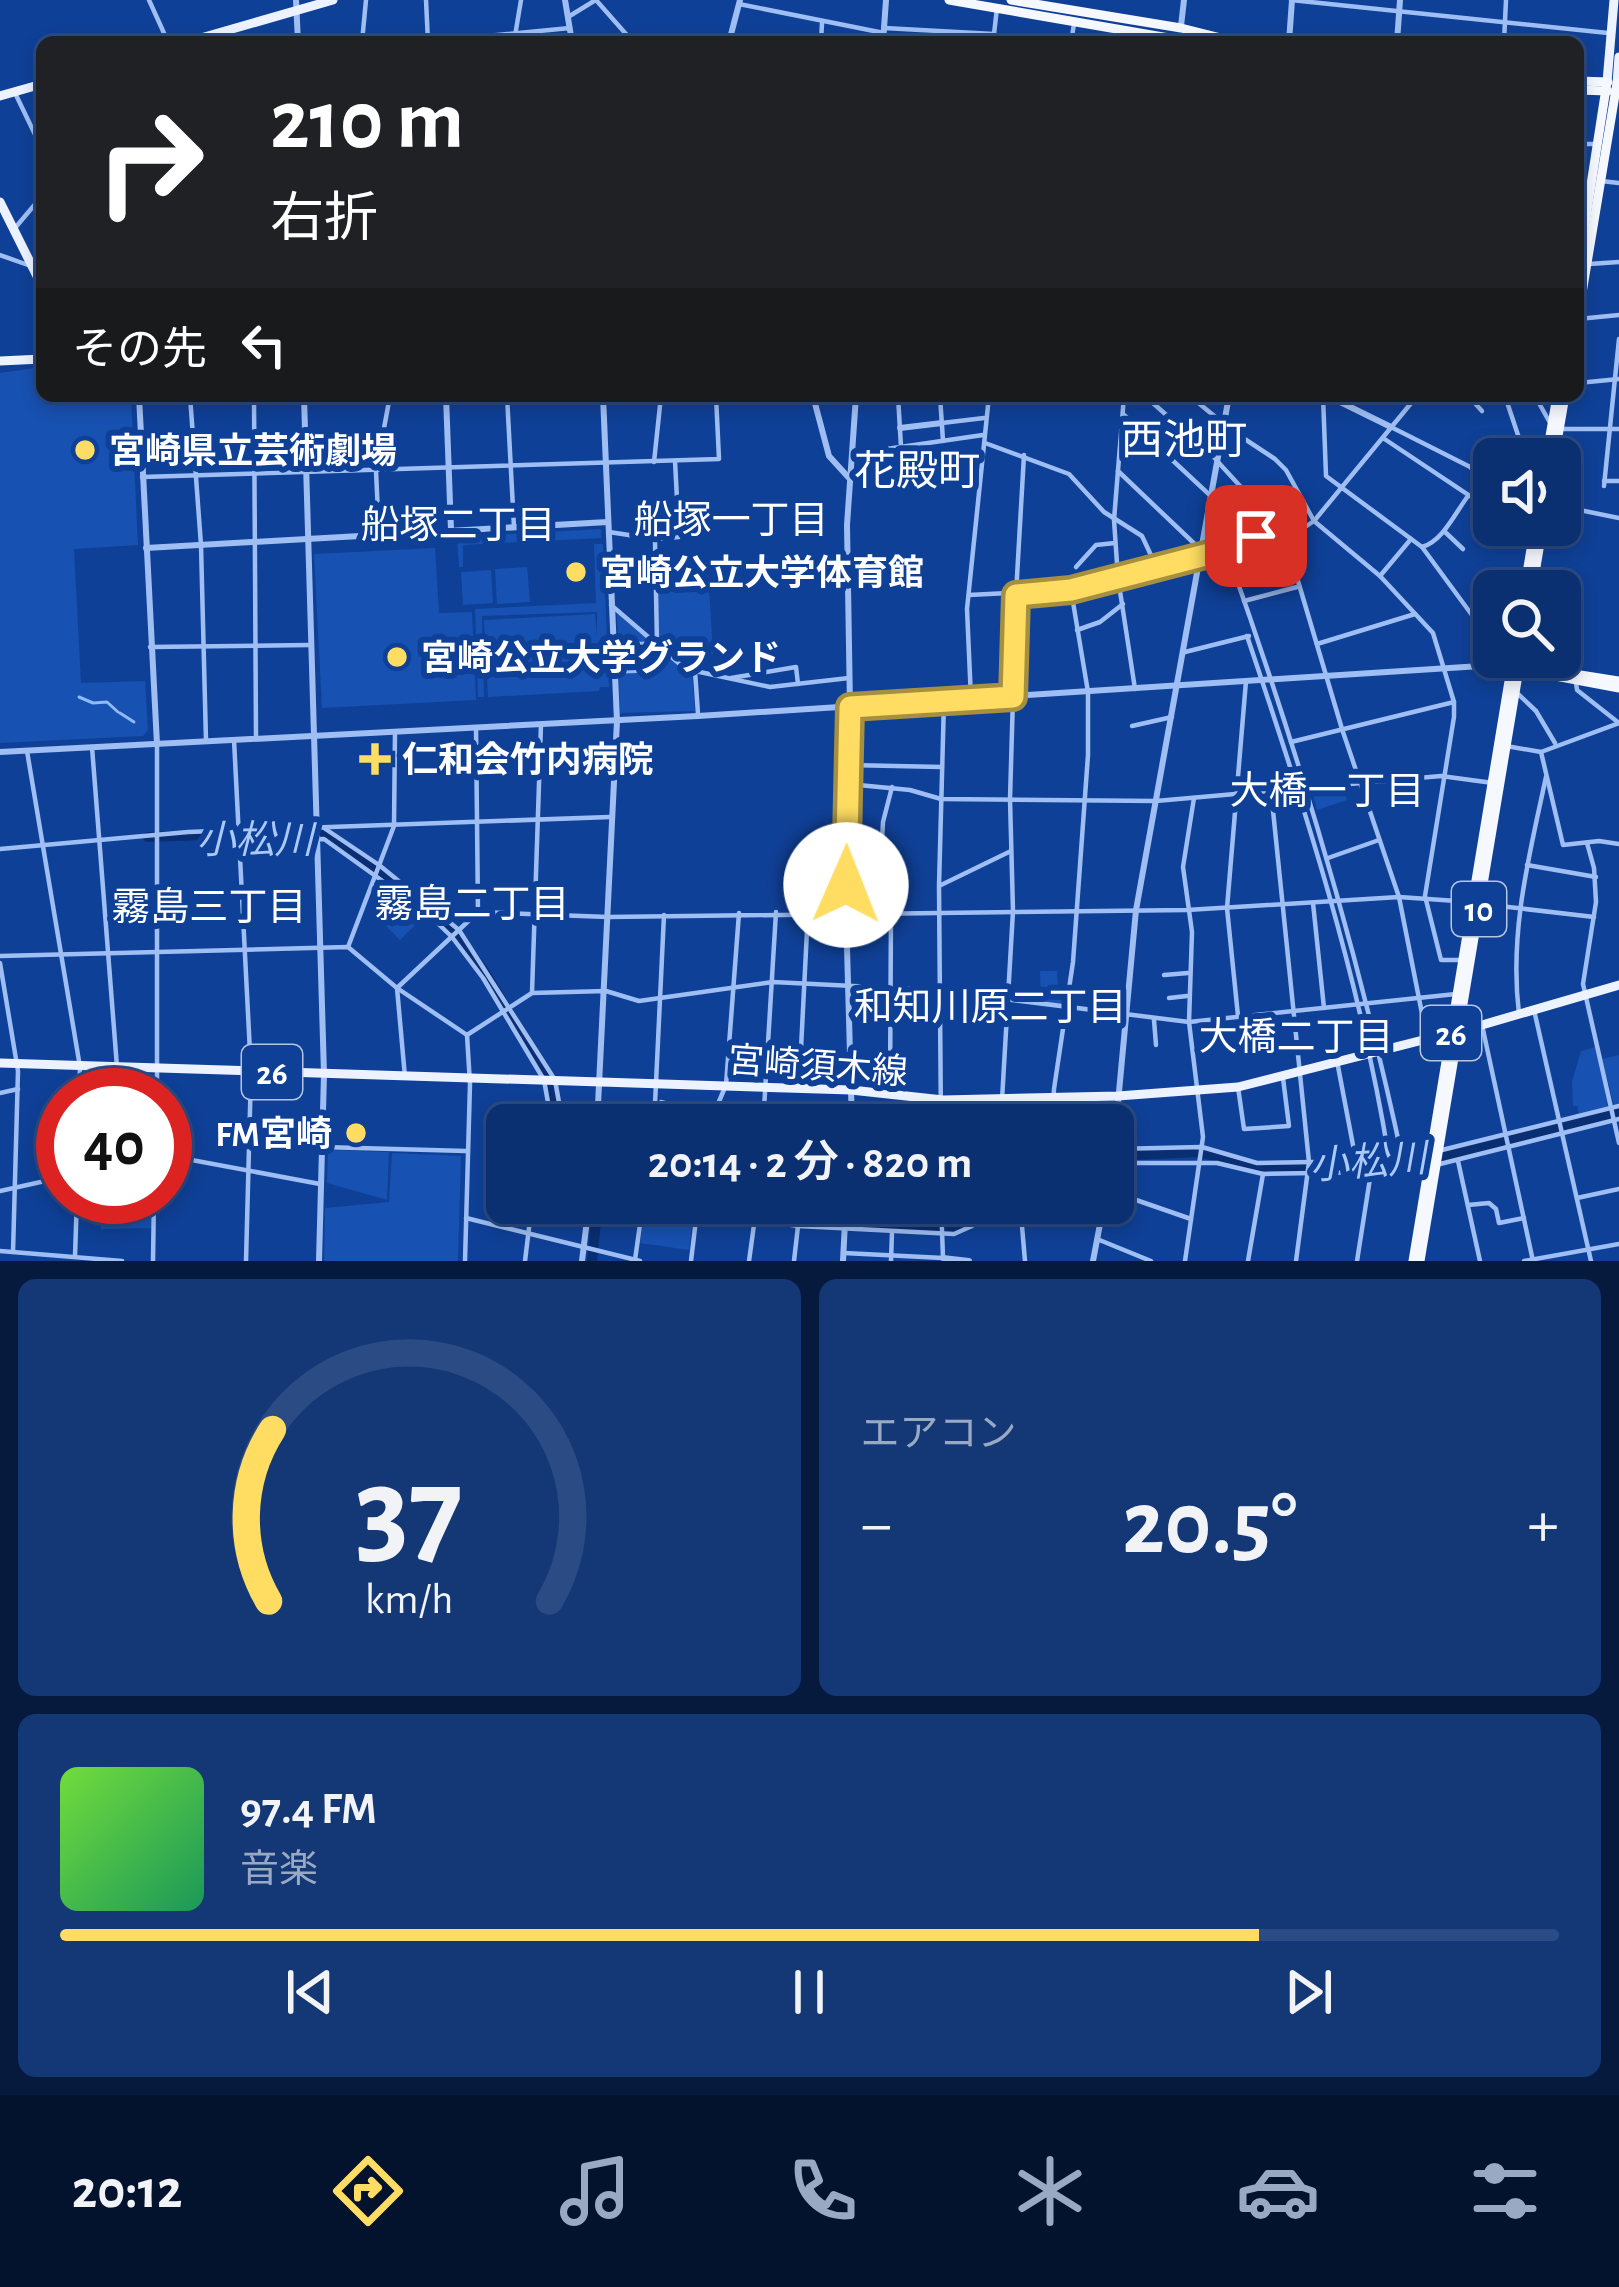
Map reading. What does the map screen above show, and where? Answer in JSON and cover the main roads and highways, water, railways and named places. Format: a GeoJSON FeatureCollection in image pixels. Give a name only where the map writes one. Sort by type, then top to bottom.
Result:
{"type":"FeatureCollection","features":[{"type":"Feature","properties":{"kind":"highway"},"geometry":{"type":"LineString","coordinates":[[949,0],[997,8],[1076,10]]}},
{"type":"Feature","properties":{"kind":"highway"},"geometry":{"type":"LineString","coordinates":[[1011,0],[1076,10],[1179,36]]}},
{"type":"Feature","properties":{"kind":"highway"},"geometry":{"type":"LineString","coordinates":[[1584,85],[1614,87],[1608,141],[1584,214]]}},
{"type":"Feature","properties":{"kind":"highway"},"geometry":{"type":"LineString","coordinates":[[1584,245],[1596,182]]}},
{"type":"Feature","properties":{"kind":"highway"},"geometry":{"type":"LineString","coordinates":[[1554,438],[1560,402]]}},
{"type":"Feature","properties":{"kind":"highway"},"geometry":{"type":"LineString","coordinates":[[1581,674],[1619,685]]}},
{"type":"Feature","properties":{"kind":"highway","name":"10"},"geometry":{"type":"LineString","coordinates":[[1417,1261],[1509,678]]}},
{"type":"Feature","properties":{"kind":"highway","name":"10"},"geometry":{"type":"LineString","coordinates":[[1496,783],[1516,692],[1514,678]]}},
{"type":"Feature","properties":{"kind":"highway"},"geometry":{"type":"LineString","coordinates":[[1566,678],[1619,685]]}},
{"type":"Feature","properties":{"kind":"highway","name":"10"},"geometry":{"type":"LineString","coordinates":[[1455,1032],[1457,994],[1476,903]]}},
{"type":"Feature","properties":{"kind":"main road"},"geometry":{"type":"LineString","coordinates":[[224,36],[297,5],[333,0]]}},
{"type":"Feature","properties":{"kind":"main road"},"geometry":{"type":"LineString","coordinates":[[1614,0],[1614,87]]}},
{"type":"Feature","properties":{"kind":"main road"},"geometry":{"type":"LineString","coordinates":[[1614,87],[1619,57]]}},
{"type":"Feature","properties":{"kind":"main road"},"geometry":{"type":"LineString","coordinates":[[0,96],[36,86]]}},
{"type":"Feature","properties":{"kind":"main road"},"geometry":{"type":"LineString","coordinates":[[0,202],[36,274]]}},
{"type":"Feature","properties":{"kind":"main road"},"geometry":{"type":"LineString","coordinates":[[0,361],[36,359]]}},
{"type":"Feature","properties":{"kind":"main road","name":"宮崎須木線"},"geometry":{"type":"LineString","coordinates":[[0,1063],[726,1085],[851,1090],[926,1100],[1118,1096],[1238,1087],[1619,985]]}},
{"type":"Feature","properties":{"kind":"waterway"},"geometry":{"type":"LineString","coordinates":[[79,697],[107,702],[118,712]]}},
{"type":"Feature","properties":{"kind":"waterway"},"geometry":{"type":"LineString","coordinates":[[120,713],[134,722]]}},
{"type":"Feature","properties":{"kind":"waterway","name":"小松川"},"geometry":{"type":"LineString","coordinates":[[148,837],[321,831],[406,889]]}},
{"type":"Feature","properties":{"kind":"waterway","name":"小松川"},"geometry":{"type":"LineString","coordinates":[[425,905],[446,922],[484,971],[544,1071],[553,1104]]}},
{"type":"Feature","properties":{"kind":"waterway","name":"小松川"},"geometry":{"type":"LineString","coordinates":[[1134,1155],[1197,1152],[1256,1166],[1367,1166],[1450,1155],[1619,1111]]}},
{"type":"Feature","properties":{"kind":"waterway"},"geometry":{"type":"LineString","coordinates":[[592,1261],[596,1224]]}},
{"type":"Feature","properties":{"kind":"waterway","name":"小松川"},"geometry":{"type":"LineString","coordinates":[[862,1224],[949,1229],[966,1224]]}},
{"type":"Feature","properties":{"kind":"place","name":"宮崎県立芸術劇場"},"geometry":{"type":"Point","coordinates":[85,450]}},
{"type":"Feature","properties":{"kind":"place","name":"宮崎公立大学体育館"},"geometry":{"type":"Point","coordinates":[576,572]}},
{"type":"Feature","properties":{"kind":"place","name":"宮崎公立大学グランド"},"geometry":{"type":"Point","coordinates":[397,657]}},
{"type":"Feature","properties":{"kind":"place","name":"仁和会竹内病院"},"geometry":{"type":"Point","coordinates":[375,759]}},
{"type":"Feature","properties":{"kind":"place","name":"FM宮崎"},"geometry":{"type":"Point","coordinates":[356,1133]}},
{"type":"Feature","properties":{"kind":"district","name":"西池町"},"geometry":{"type":"Point","coordinates":[1184,439]}},
{"type":"Feature","properties":{"kind":"district","name":"花殿町"},"geometry":{"type":"Point","coordinates":[917,470]}},
{"type":"Feature","properties":{"kind":"district","name":"船塚一丁目"},"geometry":{"type":"Point","coordinates":[731,519]}},
{"type":"Feature","properties":{"kind":"district","name":"船塚二丁目"},"geometry":{"type":"Point","coordinates":[458,524]}},
{"type":"Feature","properties":{"kind":"district","name":"大橋一丁目"},"geometry":{"type":"Point","coordinates":[1327,790]}},
{"type":"Feature","properties":{"kind":"district","name":"霧島二丁目"},"geometry":{"type":"Point","coordinates":[472,903]}},
{"type":"Feature","properties":{"kind":"district","name":"霧島三丁目"},"geometry":{"type":"Point","coordinates":[209,906]}},
{"type":"Feature","properties":{"kind":"district","name":"和知川原二丁目"},"geometry":{"type":"Point","coordinates":[990,1006]}},
{"type":"Feature","properties":{"kind":"district","name":"大橋二丁目"},"geometry":{"type":"Point","coordinates":[1296,1036]}}]}
